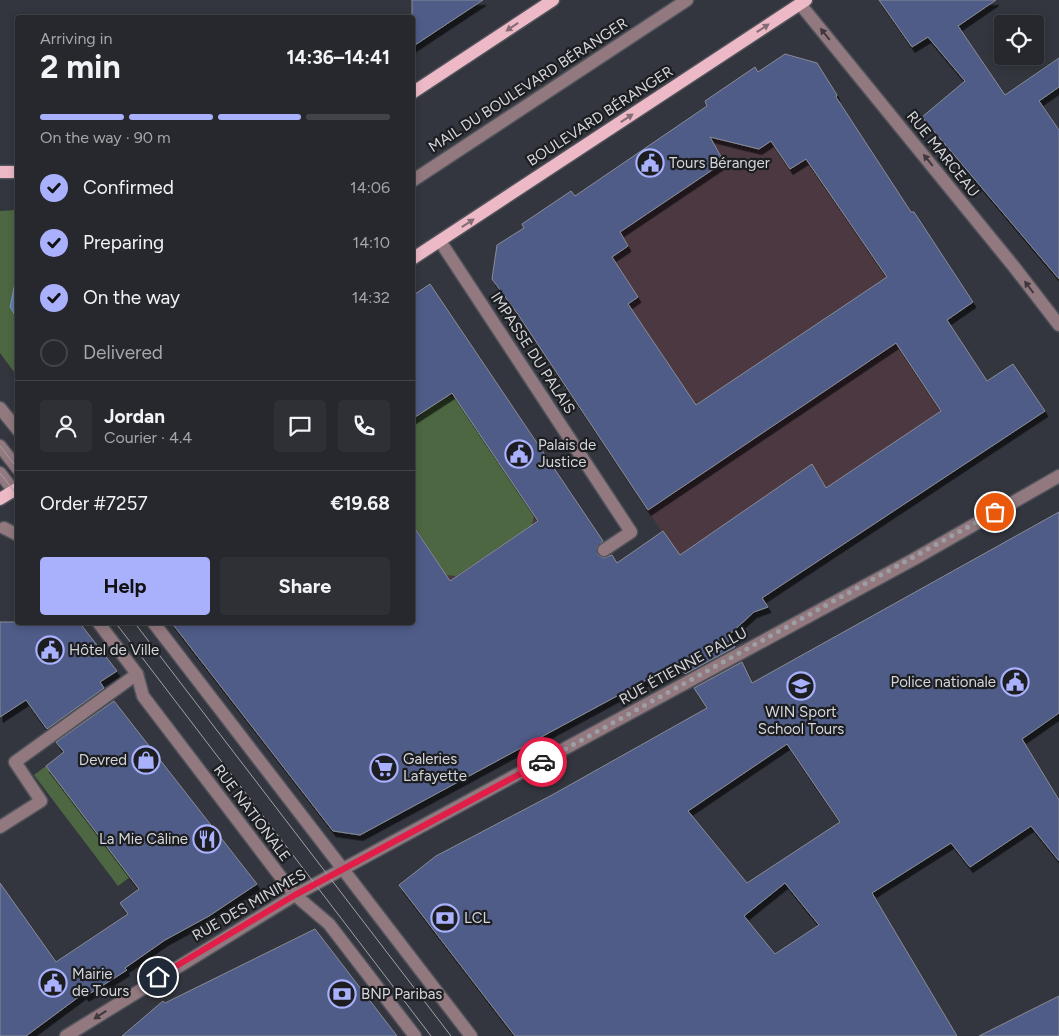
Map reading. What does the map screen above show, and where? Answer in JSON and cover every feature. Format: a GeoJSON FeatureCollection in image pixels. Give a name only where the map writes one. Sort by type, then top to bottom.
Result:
{"type":"FeatureCollection","features":[{"type":"Feature","properties":{"kind":"main road"},"geometry":{"type":"LineString","coordinates":[[415,91],[553,0]]}},
{"type":"Feature","properties":{"kind":"main road","name":"BOULEVARD BÉRANGER"},"geometry":{"type":"LineString","coordinates":[[415,257],[803,2]]}},
{"type":"Feature","properties":{"kind":"main road"},"geometry":{"type":"LineString","coordinates":[[0,172],[15,172]]}},
{"type":"Feature","properties":{"kind":"main road"},"geometry":{"type":"LineString","coordinates":[[0,500],[15,490]]}},
{"type":"Feature","properties":{"kind":"street","name":"MAIL DU BOULEVARD BÉRANGER"},"geometry":{"type":"LineString","coordinates":[[415,179],[687,0]]}},
{"type":"Feature","properties":{"kind":"street","name":"RUE MARCEAU"},"geometry":{"type":"LineString","coordinates":[[803,2],[1059,325]]}},
{"type":"Feature","properties":{"kind":"street","name":"IMPASSE DU PALAIS"},"geometry":{"type":"LineString","coordinates":[[440,241],[631,532],[604,550]]}},
{"type":"Feature","properties":{"kind":"street"},"geometry":{"type":"LineString","coordinates":[[0,408],[15,426]]}},
{"type":"Feature","properties":{"kind":"street"},"geometry":{"type":"LineString","coordinates":[[0,446],[15,465]]}},
{"type":"Feature","properties":{"kind":"street"},"geometry":{"type":"LineString","coordinates":[[0,473],[15,488]]}},
{"type":"Feature","properties":{"kind":"street","name":"RUE ÉTIENNE PALLU"},"geometry":{"type":"LineString","coordinates":[[322,881],[907,563],[1059,476]]}},
{"type":"Feature","properties":{"kind":"street"},"geometry":{"type":"LineString","coordinates":[[4,528],[15,534]]}},
{"type":"Feature","properties":{"kind":"street","name":"RUE NATIONALE"},"geometry":{"type":"LineString","coordinates":[[100,625],[137,674],[143,696],[295,895],[329,924],[415,1036]]}},
{"type":"Feature","properties":{"kind":"street"},"geometry":{"type":"LineString","coordinates":[[155,625],[471,1036]]}},
{"type":"Feature","properties":{"kind":"street"},"geometry":{"type":"LineString","coordinates":[[0,828],[41,801],[15,762],[137,674]]}},
{"type":"Feature","properties":{"kind":"street","name":"RUE DES MINIMES"},"geometry":{"type":"LineString","coordinates":[[66,1036],[295,895],[322,881]]}},
{"type":"Feature","properties":{"kind":"shaded area"},"geometry":{"type":"Polygon","coordinates":[[[785,54],[817,63],[829,86],[837,95],[836,97],[911,212],[914,212],[973,302],[947,320],[987,381],[1013,364],[1045,411],[763,598],[768,607],[754,612],[739,626],[678,663],[360,835],[333,831],[173,625],[415,625],[415,299],[597,535],[616,563],[662,532],[517,313],[514,314],[499,286],[492,279],[497,246],[524,228],[521,224],[571,191],[575,196],[707,106],[705,101],[755,67],[759,74],[785,54]]]}},
{"type":"Feature","properties":{"kind":"green space"},"geometry":{"type":"Polygon","coordinates":[[[15,210],[15,283],[10,307],[15,315],[15,373],[0,353],[0,211],[15,210]]]}},
{"type":"Feature","properties":{"kind":"green space"},"geometry":{"type":"Polygon","coordinates":[[[447,396],[456,398],[534,515],[532,525],[456,576],[446,575],[415,527],[415,417],[447,396]]]}},
{"type":"Feature","properties":{"kind":"green space"},"geometry":{"type":"Polygon","coordinates":[[[46,766],[130,877],[118,886],[34,775],[46,766]]]}},
{"type":"Feature","properties":{"kind":"water"},"geometry":{"type":"Polygon","coordinates":[[[15,283],[15,315],[10,307],[15,283]]]}},
{"type":"Feature","properties":{"kind":"building"},"geometry":{"type":"Polygon","coordinates":[[[412,0],[483,0],[415,45],[415,15],[412,15],[412,0]]]}},
{"type":"Feature","properties":{"kind":"building"},"geometry":{"type":"Polygon","coordinates":[[[879,0],[996,0],[958,26],[1005,95],[1059,58],[1059,87],[1039,101],[1059,130],[1059,279],[922,117],[965,81],[928,37],[912,47],[879,0]]]}},
{"type":"Feature","properties":{"kind":"building"},"geometry":{"type":"Polygon","coordinates":[[[785,54],[817,63],[837,95],[836,97],[911,212],[914,212],[973,302],[947,320],[987,381],[1013,364],[1045,411],[762,598],[768,607],[754,612],[730,634],[735,647],[685,674],[678,663],[360,835],[333,831],[173,625],[415,625],[415,528],[450,581],[538,521],[452,393],[415,417],[415,294],[430,284],[603,541],[597,547],[598,555],[604,558],[612,555],[617,563],[663,531],[680,555],[812,464],[826,488],[941,411],[896,343],[648,510],[517,313],[492,279],[497,245],[524,228],[522,224],[571,191],[575,196],[707,106],[705,101],[755,67],[758,72],[785,54]],[[710,137],[724,162],[620,232],[628,246],[612,257],[638,297],[628,304],[696,405],[887,277],[806,159],[790,169],[771,141],[759,149],[710,137]]]}},
{"type":"Feature","properties":{"kind":"building"},"geometry":{"type":"Polygon","coordinates":[[[1059,512],[1059,713],[1022,739],[1059,800],[1059,861],[1031,826],[970,867],[951,843],[872,893],[957,1036],[515,1036],[399,885],[436,856],[552,795],[707,708],[694,688],[742,662],[752,683],[1059,512]],[[787,744],[688,811],[747,883],[840,822],[787,744]],[[785,883],[744,916],[775,954],[819,925],[785,883]]]}},
{"type":"Feature","properties":{"kind":"building","name":"Hôtel de Ville"},"geometry":{"type":"Polygon","coordinates":[[[0,622],[15,622],[15,625],[81,625],[117,671],[100,682],[104,688],[47,729],[26,700],[0,717],[0,622]]]}},
{"type":"Feature","properties":{"kind":"building"},"geometry":{"type":"Polygon","coordinates":[[[114,701],[257,884],[209,916],[165,940],[125,968],[127,970],[86,996],[84,993],[26,1036],[0,1036],[0,883],[56,962],[128,914],[120,903],[139,889],[46,766],[64,752],[56,742],[114,701]]]}},
{"type":"Feature","properties":{"kind":"building"},"geometry":{"type":"Polygon","coordinates":[[[315,929],[397,1036],[122,1036],[163,1001],[165,1003],[315,929]]]}},
{"type":"Feature","properties":{"kind":"building"},"geometry":{"type":"Polygon","coordinates":[[[1059,996],[1059,1036],[979,1036],[1059,996]]]}},
{"type":"Feature","properties":{"kind":"tram line"},"geometry":{"type":"LineString","coordinates":[[0,446],[15,465]]}},
{"type":"Feature","properties":{"kind":"tram line"},"geometry":{"type":"LineString","coordinates":[[0,473],[15,492]]}},
{"type":"Feature","properties":{"kind":"tram line"},"geometry":{"type":"LineString","coordinates":[[117,625],[431,1036]]}},
{"type":"Feature","properties":{"kind":"tram line"},"geometry":{"type":"LineString","coordinates":[[136,625],[451,1036]]}},
{"type":"Feature","properties":{"kind":"way so far"},"geometry":{"type":"LineString","coordinates":[[542,762],[916,558],[995,512]]}},
{"type":"Feature","properties":{"kind":"place","name":"Tours Béranger"},"geometry":{"type":"Point","coordinates":[650,163]}},
{"type":"Feature","properties":{"kind":"place","name":"Palais de Justice"},"geometry":{"type":"Point","coordinates":[519,454]}},
{"type":"Feature","properties":{"kind":"place","name":"Hôtel de Ville"},"geometry":{"type":"Point","coordinates":[50,650]}},
{"type":"Feature","properties":{"kind":"place","name":"Police nationale"},"geometry":{"type":"Point","coordinates":[1015,682]}},
{"type":"Feature","properties":{"kind":"place","name":"WIN Sport School Tours"},"geometry":{"type":"Point","coordinates":[801,686]}},
{"type":"Feature","properties":{"kind":"place","name":"Devred"},"geometry":{"type":"Point","coordinates":[146,760]}},
{"type":"Feature","properties":{"kind":"place","name":"Galeries Lafayette"},"geometry":{"type":"Point","coordinates":[384,768]}},
{"type":"Feature","properties":{"kind":"place","name":"La Mie Câline"},"geometry":{"type":"Point","coordinates":[207,839]}},
{"type":"Feature","properties":{"kind":"place","name":"LCL"},"geometry":{"type":"Point","coordinates":[445,918]}},
{"type":"Feature","properties":{"kind":"place","name":"Mairie de Tours"},"geometry":{"type":"Point","coordinates":[53,983]}},
{"type":"Feature","properties":{"kind":"place","name":"BNP Paribas"},"geometry":{"type":"Point","coordinates":[342,994]}},
{"type":"Feature","properties":{"kind":"route"},"geometry":{"type":"LineString","coordinates":[[158,977],[295,895],[542,762]]}}]}
